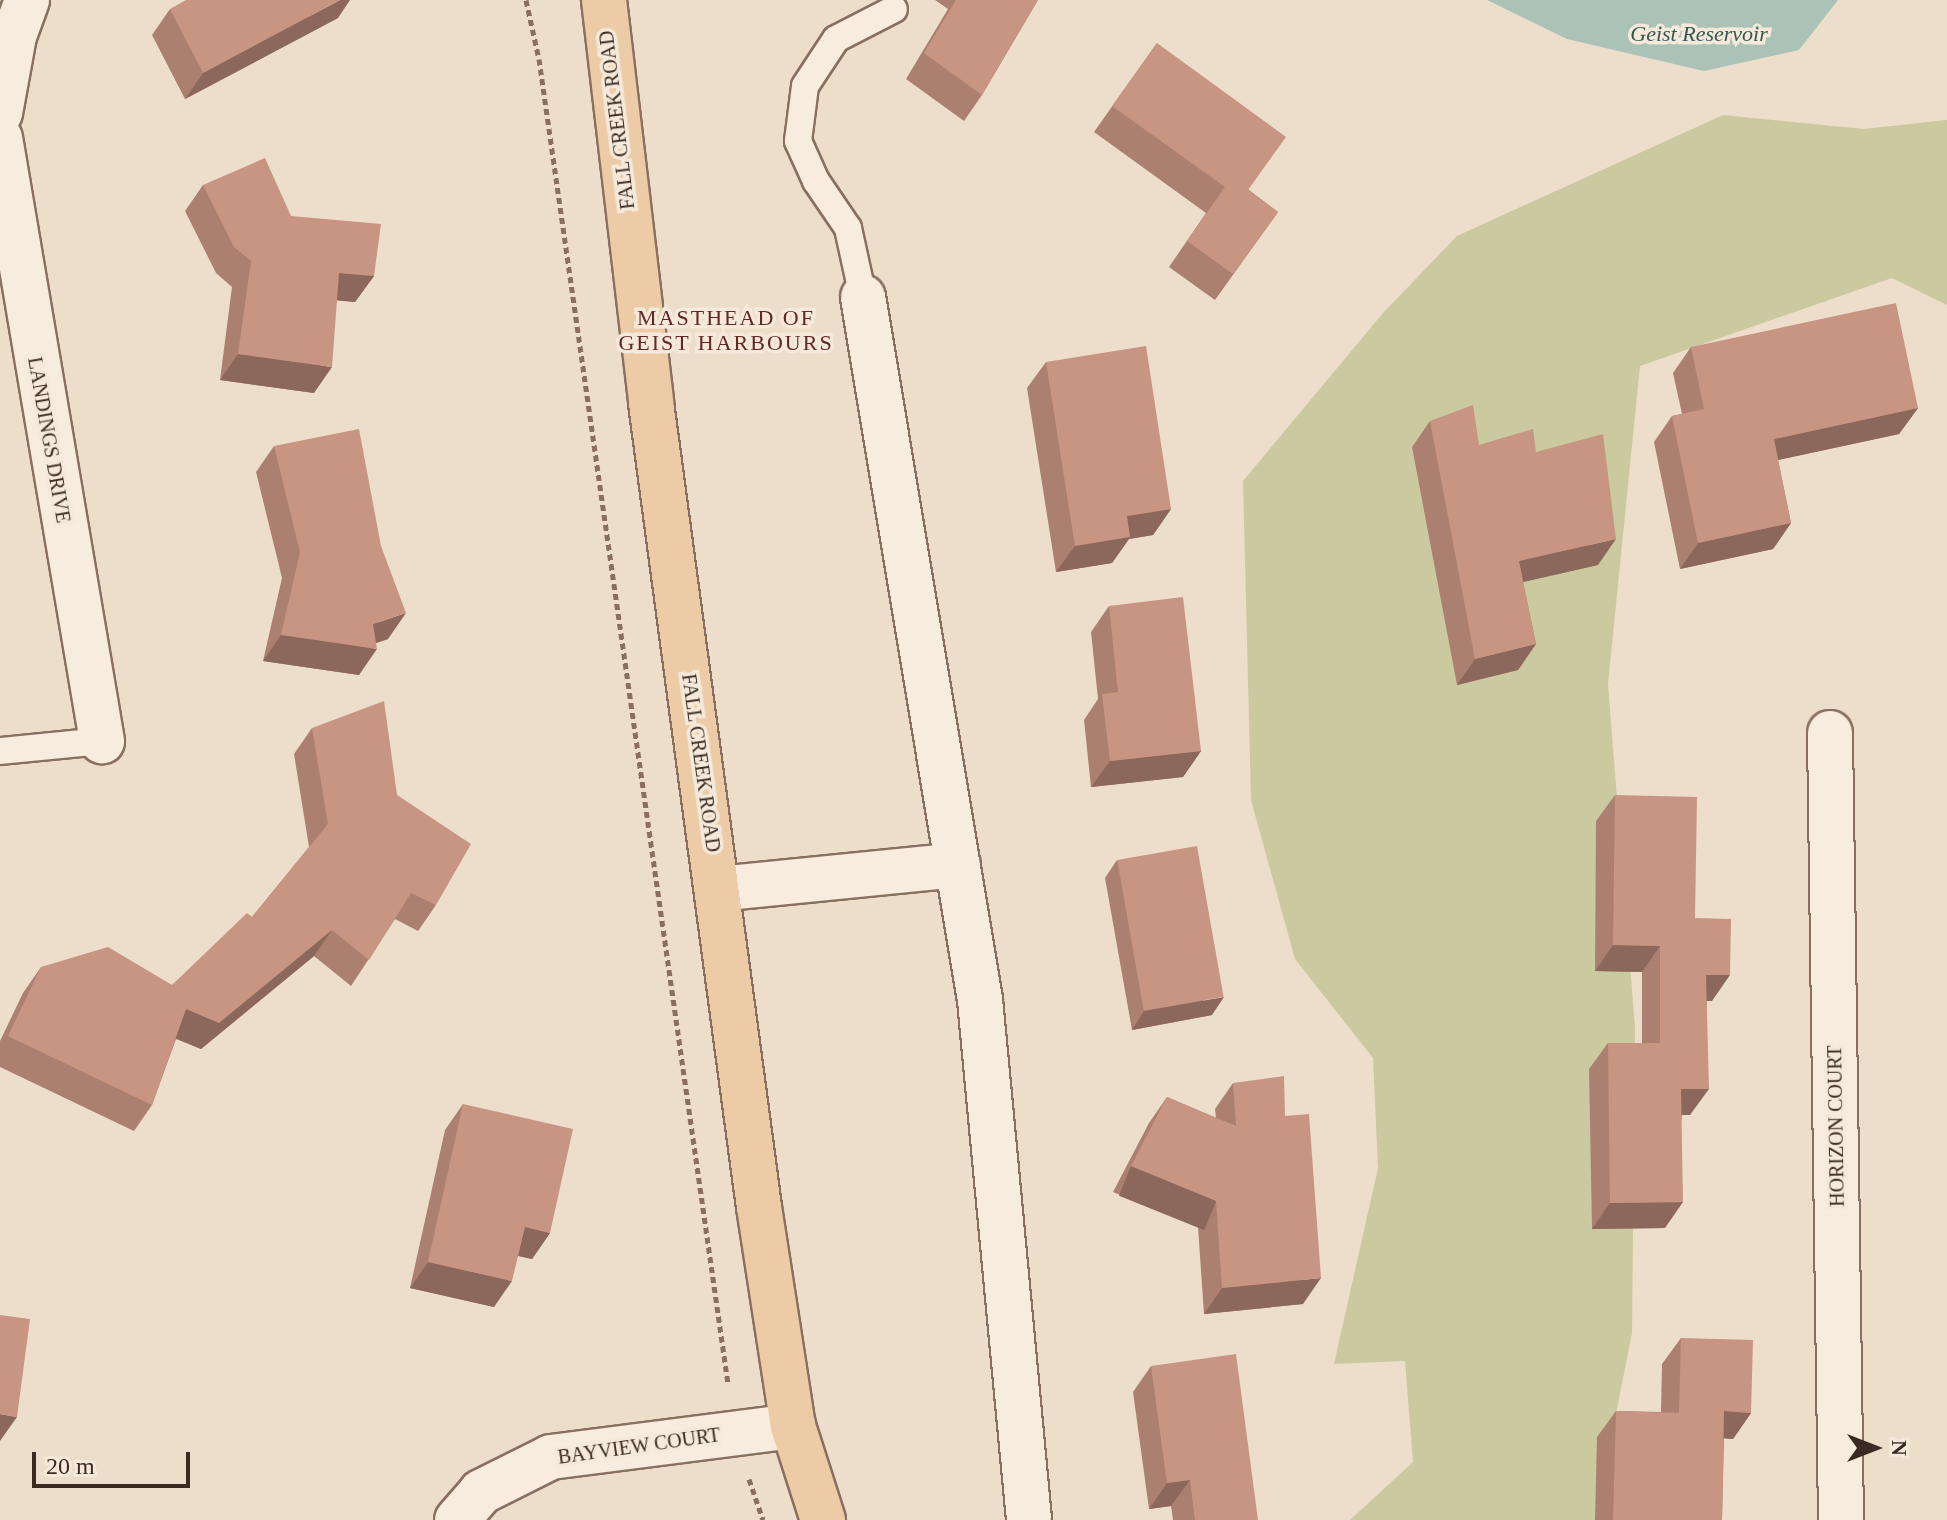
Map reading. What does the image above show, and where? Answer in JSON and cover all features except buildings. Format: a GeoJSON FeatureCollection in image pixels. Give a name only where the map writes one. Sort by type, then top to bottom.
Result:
{"type":"FeatureCollection","features":[{"type":"Feature","properties":{"kind":"main road","name":"FALL CREEK ROAD"},"geometry":{"type":"LineString","coordinates":[[604,0],[651,403],[793,1426],[823,1520]]}},
{"type":"Feature","properties":{"kind":"street"},"geometry":{"type":"LineString","coordinates":[[0,113],[14,36],[27,0]]}},
{"type":"Feature","properties":{"kind":"street","name":"LANDINGS DRIVE"},"geometry":{"type":"LineString","coordinates":[[0,138],[102,741]]}},
{"type":"Feature","properties":{"kind":"street"},"geometry":{"type":"LineString","coordinates":[[863,297],[980,1000],[1029,1519]]}},
{"type":"Feature","properties":{"kind":"street","name":"HORIZON COURT"},"geometry":{"type":"LineString","coordinates":[[1830,733],[1841,1520]]}},
{"type":"Feature","properties":{"kind":"street"},"geometry":{"type":"LineString","coordinates":[[718,889],[958,865]]}},
{"type":"Feature","properties":{"kind":"street","name":"BAYVIEW COURT"},"geometry":{"type":"LineString","coordinates":[[457,1520],[481,1492],[551,1457],[793,1426]]}},
{"type":"Feature","properties":{"kind":"lane"},"geometry":{"type":"LineString","coordinates":[[863,297],[848,228],[816,181],[798,141],[805,86],[836,39],[894,9]]}},
{"type":"Feature","properties":{"kind":"lane"},"geometry":{"type":"LineString","coordinates":[[0,751],[102,741]]}},
{"type":"Feature","properties":{"kind":"path"},"geometry":{"type":"LineString","coordinates":[[526,0],[539,59],[723,1368],[763,1520]]}},
{"type":"Feature","properties":{"kind":"shaded area"},"geometry":{"type":"Polygon","coordinates":[[[1723,115],[1863,129],[1947,120],[1947,305],[1892,278],[1640,366],[1608,684],[1635,1028],[1632,1333],[1595,1520],[1350,1520],[1413,1462],[1405,1361],[1334,1364],[1378,1168],[1373,1058],[1295,959],[1251,800],[1243,481],[1383,313],[1457,236],[1723,115]]]}},
{"type":"Feature","properties":{"kind":"water","name":"Geist Reservoir"},"geometry":{"type":"Polygon","coordinates":[[[1487,0],[1838,0],[1799,50],[1704,71],[1567,39],[1487,0]]]}},
{"type":"Feature","properties":{"kind":"district","name":"MASTHEAD OF GEIST HARBOURS"},"geometry":{"type":"Point","coordinates":[726,330]}}]}
